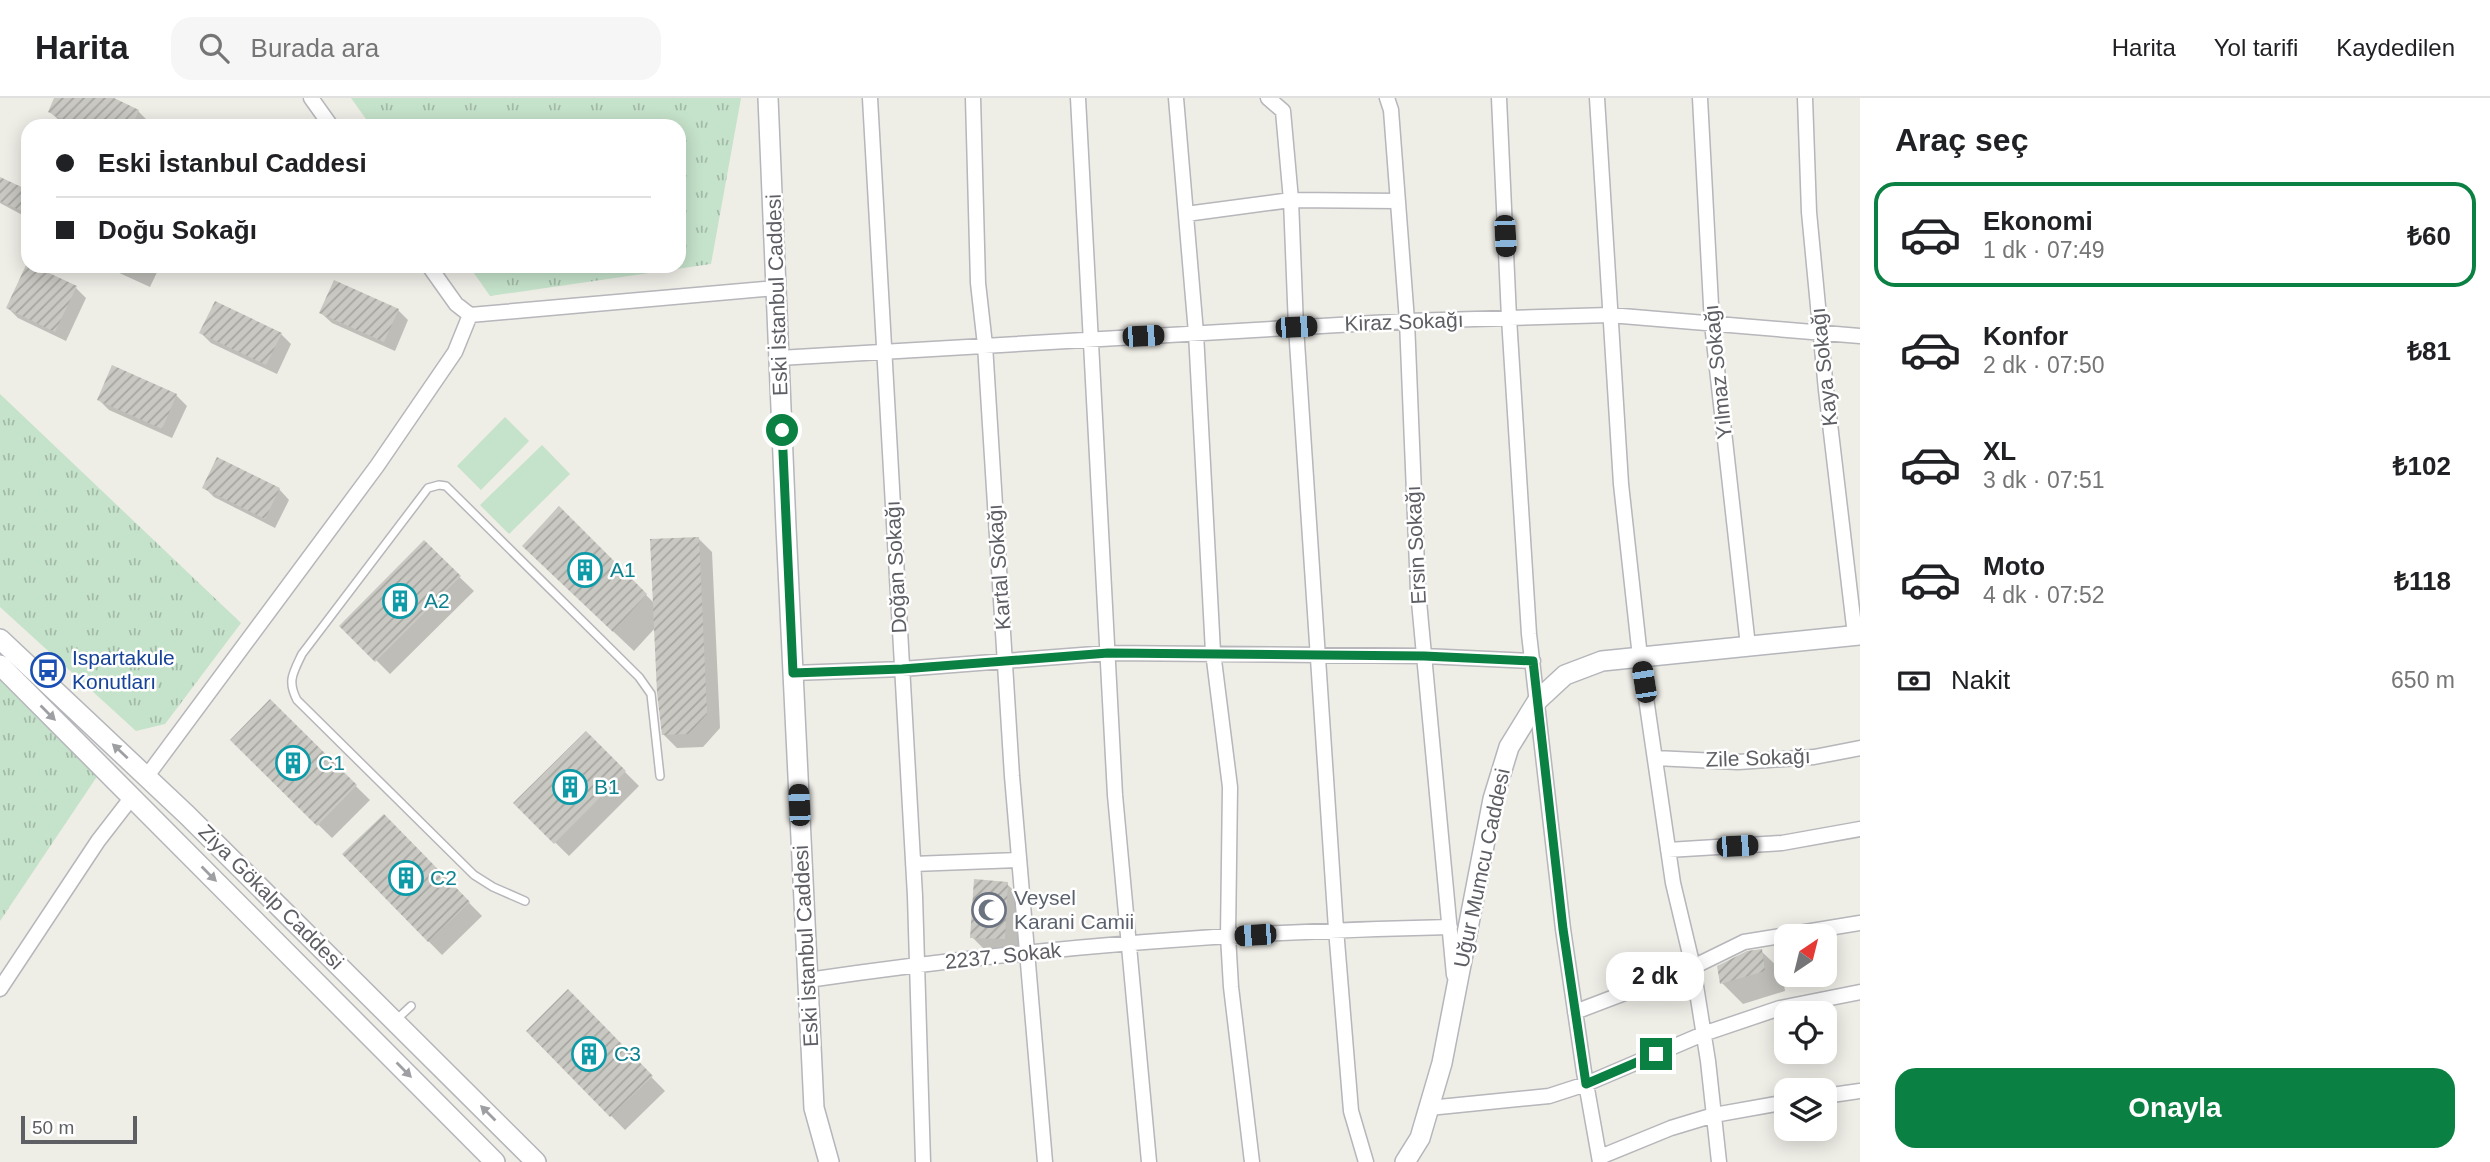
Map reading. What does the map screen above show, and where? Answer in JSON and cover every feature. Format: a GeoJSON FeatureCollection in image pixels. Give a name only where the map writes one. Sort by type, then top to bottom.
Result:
{"type":"FeatureCollection","features":[{"type":"Feature","properties":{"kind":"street"},"geometry":{"type":"LineString","coordinates":[[311,98],[326,119]]}},
{"type":"Feature","properties":{"kind":"street","name":"Eski İstanbul Caddesi"},"geometry":{"type":"LineString","coordinates":[[768,98],[814,1108],[829,1162]]}},
{"type":"Feature","properties":{"kind":"street","name":"Doğan Sokağı"},"geometry":{"type":"LineString","coordinates":[[870,98],[918,964],[923,1162]]}},
{"type":"Feature","properties":{"kind":"street","name":"Kartal Sokağı"},"geometry":{"type":"LineString","coordinates":[[974,98],[978,283],[985,345],[1019,860],[1045,1162]]}},
{"type":"Feature","properties":{"kind":"street"},"geometry":{"type":"LineString","coordinates":[[1078,98],[1115,795],[1149,1162]]}},
{"type":"Feature","properties":{"kind":"street"},"geometry":{"type":"LineString","coordinates":[[1176,98],[1196,332],[1213,652],[1230,787],[1228,936],[1231,987],[1252,1162]]}},
{"type":"Feature","properties":{"kind":"street"},"geometry":{"type":"LineString","coordinates":[[1268,98],[1283,111],[1292,200],[1296,327],[1335,929],[1352,1111],[1366,1162]]}},
{"type":"Feature","properties":{"kind":"street","name":"Ersin Sokağı"},"geometry":{"type":"LineString","coordinates":[[1387,98],[1391,110],[1407,321],[1418,591],[1456,992]]}},
{"type":"Feature","properties":{"kind":"street"},"geometry":{"type":"LineString","coordinates":[[1499,98],[1508,318],[1533,661],[1561,916],[1600,1159],[1671,1128],[1714,1115],[1774,1104]]}},
{"type":"Feature","properties":{"kind":"street"},"geometry":{"type":"LineString","coordinates":[[1597,98],[1621,484],[1640,657],[1673,883],[1693,967],[1719,1162]]}},
{"type":"Feature","properties":{"kind":"street","name":"Yılmaz Sokağı"},"geometry":{"type":"LineString","coordinates":[[1700,98],[1712,324],[1748,646]]}},
{"type":"Feature","properties":{"kind":"street","name":"Kaya Sokağı"},"geometry":{"type":"LineString","coordinates":[[1805,98],[1809,212],[1857,635]]}},
{"type":"Feature","properties":{"kind":"street"},"geometry":{"type":"LineString","coordinates":[[1186,214],[1292,200],[1398,201]]}},
{"type":"Feature","properties":{"kind":"street"},"geometry":{"type":"LineString","coordinates":[[434,273],[456,304],[470,315],[776,288]]}},
{"type":"Feature","properties":{"kind":"street"},"geometry":{"type":"LineString","coordinates":[[0,989],[98,841],[377,466],[455,352],[470,315]]}},
{"type":"Feature","properties":{"kind":"street","name":"Kiraz Sokağı"},"geometry":{"type":"LineString","coordinates":[[779,358],[1407,321],[1610,315],[1860,336]]}},
{"type":"Feature","properties":{"kind":"street","name":"Uğur Mumcu Caddesi"},"geometry":{"type":"LineString","coordinates":[[1405,1162],[1420,1138],[1442,1063],[1493,799],[1509,747],[1538,700],[1565,675],[1602,661],[1857,635]]}},
{"type":"Feature","properties":{"kind":"street","name":"Ziya Gökalp Caddesi"},"geometry":{"type":"LineString","coordinates":[[0,639],[148,776],[536,1162]]}},
{"type":"Feature","properties":{"kind":"street"},"geometry":{"type":"LineString","coordinates":[[793,673],[902,669],[1108,653],[1213,652],[1533,661]]}},
{"type":"Feature","properties":{"kind":"street","name":"Ziya Gökalp Caddesi"},"geometry":{"type":"LineString","coordinates":[[0,665],[495,1162]]}},
{"type":"Feature","properties":{"kind":"street","name":"Zile Sokağı"},"geometry":{"type":"LineString","coordinates":[[1655,758],[1738,762],[1814,757],[1860,748]]}},
{"type":"Feature","properties":{"kind":"street"},"geometry":{"type":"LineString","coordinates":[[1668,850],[1782,843],[1860,829]]}},
{"type":"Feature","properties":{"kind":"street"},"geometry":{"type":"LineString","coordinates":[[913,864],[1019,860]]}},
{"type":"Feature","properties":{"kind":"street"},"geometry":{"type":"LineString","coordinates":[[1575,1012],[1693,967],[1744,943],[1860,923]]}},
{"type":"Feature","properties":{"kind":"street","name":"2237. Sokak"},"geometry":{"type":"LineString","coordinates":[[808,980],[918,964],[1129,943],[1335,929],[1450,927]]}},
{"type":"Feature","properties":{"kind":"street"},"geometry":{"type":"LineString","coordinates":[[1429,1108],[1549,1096],[1586,1084],[1703,1034],[1780,1009],[1860,992]]}},
{"type":"Feature","properties":{"kind":"street"},"geometry":{"type":"LineString","coordinates":[[375,1041],[396,1021]]}},
{"type":"Feature","properties":{"kind":"street"},"geometry":{"type":"LineString","coordinates":[[1837,1094],[1860,1091]]}},
{"type":"Feature","properties":{"kind":"lane"},"geometry":{"type":"LineString","coordinates":[[525,901],[474,875],[297,700],[291,688],[292,674],[302,654],[428,488],[446,486],[639,677],[651,694],[660,776]]}},
{"type":"Feature","properties":{"kind":"lane"},"geometry":{"type":"LineString","coordinates":[[396,1021],[411,1006]]}},
{"type":"Feature","properties":{"kind":"green space"},"geometry":{"type":"Polygon","coordinates":[[[351,98],[741,98],[711,264],[686,268],[686,119],[366,119],[351,98]]]}},
{"type":"Feature","properties":{"kind":"green space"},"geometry":{"type":"Polygon","coordinates":[[[474,273],[649,273],[490,296],[474,273]]]}},
{"type":"Feature","properties":{"kind":"green space"},"geometry":{"type":"Polygon","coordinates":[[[0,394],[241,623],[165,724],[136,731],[0,607],[0,394]]]}},
{"type":"Feature","properties":{"kind":"green space"},"geometry":{"type":"Polygon","coordinates":[[[505,417],[529,441],[481,490],[457,466],[505,417]]]}},
{"type":"Feature","properties":{"kind":"green space"},"geometry":{"type":"Polygon","coordinates":[[[542,445],[570,474],[509,534],[480,505],[542,445]]]}},
{"type":"Feature","properties":{"kind":"green space"},"geometry":{"type":"Polygon","coordinates":[[[0,656],[98,775],[0,921],[0,656]]]}},
{"type":"Feature","properties":{"kind":"building"},"geometry":{"type":"Polygon","coordinates":[[[54,98],[114,98],[139,110],[135,119],[63,119],[48,112],[54,98]]]}},
{"type":"Feature","properties":{"kind":"building"},"geometry":{"type":"Polygon","coordinates":[[[0,177],[21,187],[21,211],[0,201],[0,177]]]}},
{"type":"Feature","properties":{"kind":"building"},"geometry":{"type":"Polygon","coordinates":[[[22,273],[49,273],[77,286],[55,332],[6,308],[22,273]]]}},
{"type":"Feature","properties":{"kind":"building"},"geometry":{"type":"Polygon","coordinates":[[[334,280],[399,309],[384,342],[319,313],[334,280]]]}},
{"type":"Feature","properties":{"kind":"building"},"geometry":{"type":"Polygon","coordinates":[[[215,301],[282,333],[266,365],[199,333],[215,301]]]}},
{"type":"Feature","properties":{"kind":"building"},"geometry":{"type":"Polygon","coordinates":[[[112,365],[177,394],[162,429],[97,400],[112,365]]]}},
{"type":"Feature","properties":{"kind":"building"},"geometry":{"type":"Polygon","coordinates":[[[217,457],[280,488],[265,519],[202,488],[217,457]]]}},
{"type":"Feature","properties":{"kind":"building","name":"A1"},"geometry":{"type":"Polygon","coordinates":[[[559,506],[647,594],[613,632],[522,546],[559,506]]]}},
{"type":"Feature","properties":{"kind":"building"},"geometry":{"type":"Polygon","coordinates":[[[699,537],[707,714],[689,734],[662,735],[657,693],[650,539],[699,537]]]}},
{"type":"Feature","properties":{"kind":"building","name":"A2"},"geometry":{"type":"Polygon","coordinates":[[[424,540],[461,576],[375,662],[339,626],[424,540]]]}},
{"type":"Feature","properties":{"kind":"building","name":"C1"},"geometry":{"type":"Polygon","coordinates":[[[270,699],[357,785],[317,826],[230,740],[270,699]]]}},
{"type":"Feature","properties":{"kind":"building","name":"B1"},"geometry":{"type":"Polygon","coordinates":[[[586,731],[626,771],[554,844],[513,803],[586,731]]]}},
{"type":"Feature","properties":{"kind":"building","name":"C2"},"geometry":{"type":"Polygon","coordinates":[[[384,814],[470,902],[428,942],[342,854],[384,814]]]}},
{"type":"Feature","properties":{"kind":"building","name":"Veysel Karani Camii"},"geometry":{"type":"Polygon","coordinates":[[[974,879],[1008,882],[1005,939],[970,938],[974,879]]]}},
{"type":"Feature","properties":{"kind":"building"},"geometry":{"type":"Polygon","coordinates":[[[1762,949],[1765,971],[1720,984],[1717,966],[1747,951],[1762,949]]]}},
{"type":"Feature","properties":{"kind":"building","name":"C3"},"geometry":{"type":"Polygon","coordinates":[[[568,989],[653,1076],[610,1117],[526,1031],[568,989]]]}},
{"type":"Feature","properties":{"kind":"place","name":"A1"},"geometry":{"type":"Point","coordinates":[585,570]}},
{"type":"Feature","properties":{"kind":"place","name":"A2"},"geometry":{"type":"Point","coordinates":[400,601]}},
{"type":"Feature","properties":{"kind":"place","name":"Ispartakule Konutları"},"geometry":{"type":"Point","coordinates":[48,670]}},
{"type":"Feature","properties":{"kind":"place","name":"C1"},"geometry":{"type":"Point","coordinates":[293,763]}},
{"type":"Feature","properties":{"kind":"place","name":"B1"},"geometry":{"type":"Point","coordinates":[570,787]}},
{"type":"Feature","properties":{"kind":"place","name":"C2"},"geometry":{"type":"Point","coordinates":[406,878]}},
{"type":"Feature","properties":{"kind":"place","name":"Veysel Karani Camii"},"geometry":{"type":"Point","coordinates":[989,910]}},
{"type":"Feature","properties":{"kind":"place","name":"C3"},"geometry":{"type":"Point","coordinates":[589,1054]}},
{"type":"Feature","properties":{"kind":"route"},"geometry":{"type":"LineString","coordinates":[[782,430],[793,673],[902,669],[1108,653],[1213,652],[1533,661],[1563,929],[1586,1084],[1656,1054]]}}]}
